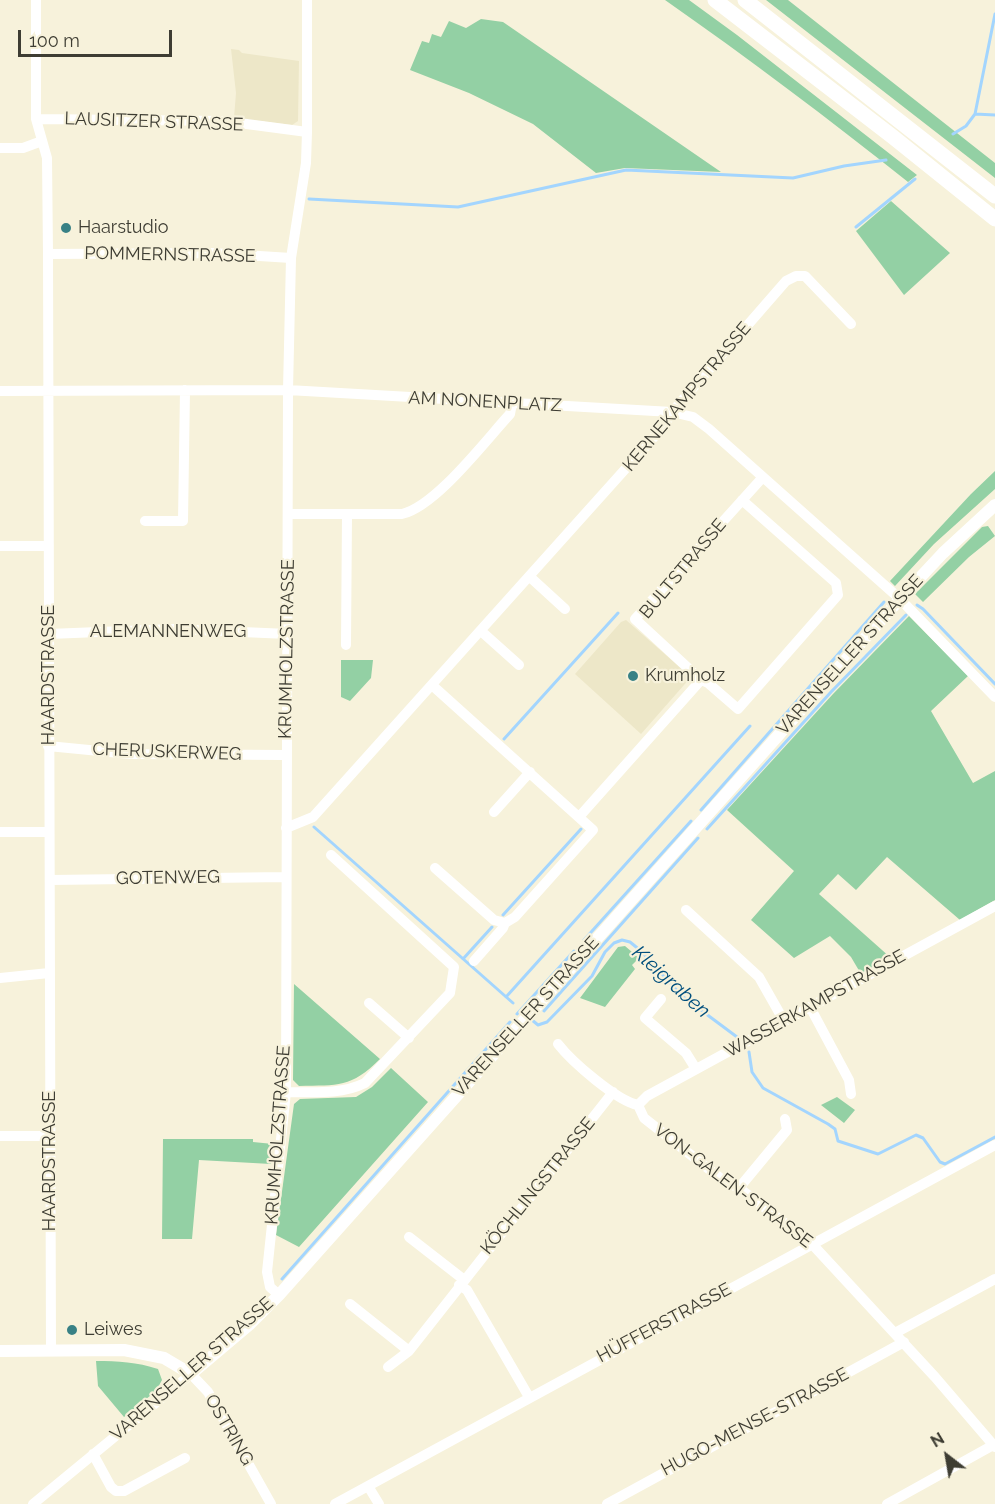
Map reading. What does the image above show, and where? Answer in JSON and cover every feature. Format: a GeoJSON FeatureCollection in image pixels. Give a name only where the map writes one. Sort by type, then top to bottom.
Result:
{"type":"FeatureCollection","features":[{"type":"Feature","properties":{"kind":"highway"},"geometry":{"type":"LineString","coordinates":[[715,0],[995,219]]}},
{"type":"Feature","properties":{"kind":"highway"},"geometry":{"type":"LineString","coordinates":[[745,0],[995,196]]}},
{"type":"Feature","properties":{"kind":"main road","name":"VARENSELLER STRASSE"},"geometry":{"type":"LineString","coordinates":[[190,1374],[249,1325],[279,1295],[900,599],[943,553],[995,505]]}},
{"type":"Feature","properties":{"kind":"main road","name":"OSTRING"},"geometry":{"type":"LineString","coordinates":[[0,1351],[124,1350],[164,1358],[190,1374]]}},
{"type":"Feature","properties":{"kind":"street","name":"HAARDSTRASSE"},"geometry":{"type":"LineString","coordinates":[[36,0],[36,119],[46,158],[48,254],[51,1351]]}},
{"type":"Feature","properties":{"kind":"street","name":"KRUMHOLZSTRASSE"},"geometry":{"type":"LineString","coordinates":[[279,1295],[270,1287],[267,1272],[286,1092],[288,390],[291,258],[306,162],[307,0]]}},
{"type":"Feature","properties":{"kind":"street","name":"LAUSITZER STRASSE"},"geometry":{"type":"LineString","coordinates":[[36,119],[224,121],[307,132]]}},
{"type":"Feature","properties":{"kind":"street"},"geometry":{"type":"LineString","coordinates":[[0,148],[22,148],[42,141]]}},
{"type":"Feature","properties":{"kind":"street","name":"POMMERNSTRASSE"},"geometry":{"type":"LineString","coordinates":[[48,254],[212,253],[291,258]]}},
{"type":"Feature","properties":{"kind":"street","name":"KERNEKAMPSTRASSE"},"geometry":{"type":"LineString","coordinates":[[286,828],[314,817],[663,427],[672,412],[786,281],[796,276],[805,276],[851,324]]}},
{"type":"Feature","properties":{"kind":"street"},"geometry":{"type":"LineString","coordinates":[[145,521],[183,521],[185,390]]}},
{"type":"Feature","properties":{"kind":"street","name":"AM NONENPLATZ"},"geometry":{"type":"LineString","coordinates":[[0,391],[288,390],[672,412],[693,417],[900,599],[995,697]]}},
{"type":"Feature","properties":{"kind":"street"},"geometry":{"type":"LineString","coordinates":[[288,514],[402,514],[420,508],[448,482],[510,414],[512,404]]}},
{"type":"Feature","properties":{"kind":"street","name":"BULTSTRASSE"},"geometry":{"type":"LineString","coordinates":[[701,680],[635,619],[763,477]]}},
{"type":"Feature","properties":{"kind":"street"},"geometry":{"type":"LineString","coordinates":[[579,817],[701,680],[708,683],[738,709],[838,595],[836,583],[742,500]]}},
{"type":"Feature","properties":{"kind":"street"},"geometry":{"type":"LineString","coordinates":[[346,645],[347,513]]}},
{"type":"Feature","properties":{"kind":"street"},"geometry":{"type":"LineString","coordinates":[[0,546],[48,546]]}},
{"type":"Feature","properties":{"kind":"street"},"geometry":{"type":"LineString","coordinates":[[530,577],[566,609]]}},
{"type":"Feature","properties":{"kind":"street","name":"ALEMANNENWEG"},"geometry":{"type":"LineString","coordinates":[[49,634],[172,628],[288,634]]}},
{"type":"Feature","properties":{"kind":"street"},"geometry":{"type":"LineString","coordinates":[[481,631],[519,665]]}},
{"type":"Feature","properties":{"kind":"street"},"geometry":{"type":"LineString","coordinates":[[433,686],[593,830],[514,917],[505,923],[474,961]]}},
{"type":"Feature","properties":{"kind":"street","name":"CHERUSKERWEG"},"geometry":{"type":"LineString","coordinates":[[48,746],[151,755],[286,755]]}},
{"type":"Feature","properties":{"kind":"street"},"geometry":{"type":"LineString","coordinates":[[494,812],[530,772]]}},
{"type":"Feature","properties":{"kind":"street"},"geometry":{"type":"LineString","coordinates":[[0,832],[49,832]]}},
{"type":"Feature","properties":{"kind":"street"},"geometry":{"type":"LineString","coordinates":[[286,1092],[329,1092],[355,1088],[374,1076],[450,993],[454,967],[332,855]]}},
{"type":"Feature","properties":{"kind":"street"},"geometry":{"type":"LineString","coordinates":[[435,868],[494,920],[505,923]]}},
{"type":"Feature","properties":{"kind":"street","name":"GOTENWEG"},"geometry":{"type":"LineString","coordinates":[[50,880],[286,877]]}},
{"type":"Feature","properties":{"kind":"street","name":"WASSERKAMPSTRASSE"},"geometry":{"type":"LineString","coordinates":[[638,1105],[647,1096],[995,906]]}},
{"type":"Feature","properties":{"kind":"street"},"geometry":{"type":"LineString","coordinates":[[686,910],[759,978],[784,1021]]}},
{"type":"Feature","properties":{"kind":"street"},"geometry":{"type":"LineString","coordinates":[[0,978],[49,973]]}},
{"type":"Feature","properties":{"kind":"street"},"geometry":{"type":"LineString","coordinates":[[662,999],[645,1018],[686,1053],[696,1069]]}},
{"type":"Feature","properties":{"kind":"street"},"geometry":{"type":"LineString","coordinates":[[369,1003],[409,1038]]}},
{"type":"Feature","properties":{"kind":"street"},"geometry":{"type":"LineString","coordinates":[[810,1007],[849,1080],[851,1094]]}},
{"type":"Feature","properties":{"kind":"street","name":"VON-GALEN-STRASSE"},"geometry":{"type":"LineString","coordinates":[[558,1044],[567,1056],[613,1092],[630,1104],[638,1105],[644,1118],[724,1181],[740,1188],[812,1244],[904,1342],[994,1446]]}},
{"type":"Feature","properties":{"kind":"street","name":"KÖCHLINGSTRASSE"},"geometry":{"type":"LineString","coordinates":[[388,1367],[409,1351],[461,1282],[613,1092]]}},
{"type":"Feature","properties":{"kind":"street"},"geometry":{"type":"LineString","coordinates":[[740,1188],[787,1130],[785,1119]]}},
{"type":"Feature","properties":{"kind":"street"},"geometry":{"type":"LineString","coordinates":[[0,1136],[50,1136]]}},
{"type":"Feature","properties":{"kind":"street","name":"HÜFFERSTRASSE"},"geometry":{"type":"LineString","coordinates":[[335,1504],[995,1145]]}},
{"type":"Feature","properties":{"kind":"street"},"geometry":{"type":"LineString","coordinates":[[409,1237],[461,1282],[529,1397]]}},
{"type":"Feature","properties":{"kind":"street"},"geometry":{"type":"LineString","coordinates":[[895,1333],[995,1279]]}},
{"type":"Feature","properties":{"kind":"street"},"geometry":{"type":"LineString","coordinates":[[350,1304],[409,1351]]}},
{"type":"Feature","properties":{"kind":"street","name":"HUGO-MENSE-STRASSE"},"geometry":{"type":"LineString","coordinates":[[607,1504],[904,1342]]}},
{"type":"Feature","properties":{"kind":"street","name":"VARENSELLER STRASSE"},"geometry":{"type":"LineString","coordinates":[[33,1504],[190,1374]]}},
{"type":"Feature","properties":{"kind":"street","name":"OSTRING"},"geometry":{"type":"LineString","coordinates":[[190,1374],[208,1392],[271,1504]]}},
{"type":"Feature","properties":{"kind":"street"},"geometry":{"type":"LineString","coordinates":[[887,1504],[994,1446]]}},
{"type":"Feature","properties":{"kind":"street"},"geometry":{"type":"LineString","coordinates":[[93,1454],[111,1487],[116,1491],[124,1491],[185,1458]]}},
{"type":"Feature","properties":{"kind":"street"},"geometry":{"type":"LineString","coordinates":[[368,1486],[379,1504]]}},
{"type":"Feature","properties":{"kind":"shaded area"},"geometry":{"type":"Polygon","coordinates":[[[231,49],[242,53],[299,61],[298,121],[292,125],[234,118],[236,93],[231,49]]]}},
{"type":"Feature","properties":{"kind":"shaded area","name":"Krumholz"},"geometry":{"type":"Polygon","coordinates":[[[626,620],[691,677],[641,734],[575,674],[621,622],[626,620]]]}},
{"type":"Feature","properties":{"kind":"green space"},"geometry":{"type":"Polygon","coordinates":[[[665,0],[689,0],[917,175],[908,182],[788,89],[665,0]]]}},
{"type":"Feature","properties":{"kind":"green space"},"geometry":{"type":"Polygon","coordinates":[[[766,0],[788,0],[995,163],[995,178],[766,0]]]}},
{"type":"Feature","properties":{"kind":"green space"},"geometry":{"type":"Polygon","coordinates":[[[481,19],[503,22],[721,172],[625,168],[596,173],[533,124],[469,93],[410,70],[422,41],[429,43],[432,34],[441,37],[449,21],[466,28],[481,19]]]}},
{"type":"Feature","properties":{"kind":"green space"},"geometry":{"type":"Polygon","coordinates":[[[891,201],[950,253],[904,295],[856,231],[891,201]]]}},
{"type":"Feature","properties":{"kind":"green space"},"geometry":{"type":"Polygon","coordinates":[[[995,471],[995,489],[934,544],[895,586],[890,581],[995,471]]]}},
{"type":"Feature","properties":{"kind":"green space"},"geometry":{"type":"Polygon","coordinates":[[[988,526],[995,536],[969,557],[923,602],[915,594],[982,527],[988,526]]]}},
{"type":"Feature","properties":{"kind":"green space"},"geometry":{"type":"Polygon","coordinates":[[[909,616],[968,676],[931,711],[973,783],[995,771],[995,900],[960,920],[887,857],[856,890],[838,874],[819,894],[891,958],[861,974],[851,957],[830,936],[794,958],[751,920],[794,871],[727,810],[833,694],[909,616]]]}},
{"type":"Feature","properties":{"kind":"green space"},"geometry":{"type":"Polygon","coordinates":[[[341,660],[373,660],[371,678],[350,701],[341,697],[341,660]]]}},
{"type":"Feature","properties":{"kind":"green space"},"geometry":{"type":"Polygon","coordinates":[[[625,946],[639,958],[632,965],[635,969],[605,1007],[580,998],[618,947],[625,946]]]}},
{"type":"Feature","properties":{"kind":"green space"},"geometry":{"type":"Polygon","coordinates":[[[294,984],[380,1059],[361,1075],[343,1083],[299,1086],[293,1080],[294,984]]]}},
{"type":"Feature","properties":{"kind":"green space"},"geometry":{"type":"Polygon","coordinates":[[[391,1068],[428,1102],[299,1247],[276,1235],[294,1104],[300,1099],[356,1097],[372,1087],[391,1068]]]}},
{"type":"Feature","properties":{"kind":"green space"},"geometry":{"type":"Polygon","coordinates":[[[837,1097],[855,1110],[844,1123],[821,1105],[837,1097]]]}},
{"type":"Feature","properties":{"kind":"green space"},"geometry":{"type":"Polygon","coordinates":[[[163,1139],[253,1139],[253,1142],[273,1144],[271,1164],[199,1160],[192,1239],[162,1239],[163,1139]]]}},
{"type":"Feature","properties":{"kind":"green space"},"geometry":{"type":"Polygon","coordinates":[[[96,1361],[127,1362],[158,1369],[162,1380],[156,1391],[124,1417],[98,1386],[96,1361]]]}},
{"type":"Feature","properties":{"kind":"waterway"},"geometry":{"type":"LineString","coordinates":[[953,134],[966,126],[975,114],[995,14]]}},
{"type":"Feature","properties":{"kind":"waterway"},"geometry":{"type":"LineString","coordinates":[[975,114],[995,115]]}},
{"type":"Feature","properties":{"kind":"waterway"},"geometry":{"type":"LineString","coordinates":[[309,199],[458,207],[626,170],[793,178],[844,166],[886,160]]}},
{"type":"Feature","properties":{"kind":"waterway"},"geometry":{"type":"LineString","coordinates":[[856,227],[915,179]]}},
{"type":"Feature","properties":{"kind":"waterway"},"geometry":{"type":"LineString","coordinates":[[701,810],[884,602]]}},
{"type":"Feature","properties":{"kind":"waterway"},"geometry":{"type":"LineString","coordinates":[[917,605],[995,684]]}},
{"type":"Feature","properties":{"kind":"waterway"},"geometry":{"type":"LineString","coordinates":[[504,739],[618,613]]}},
{"type":"Feature","properties":{"kind":"waterway"},"geometry":{"type":"LineString","coordinates":[[707,829],[831,692],[906,615]]}},
{"type":"Feature","properties":{"kind":"waterway"},"geometry":{"type":"LineString","coordinates":[[506,997],[750,726]]}},
{"type":"Feature","properties":{"kind":"waterway"},"geometry":{"type":"LineString","coordinates":[[584,940],[691,821]]}},
{"type":"Feature","properties":{"kind":"waterway","name":"Kleigraben"},"geometry":{"type":"LineString","coordinates":[[314,827],[513,1003]]}},
{"type":"Feature","properties":{"kind":"waterway"},"geometry":{"type":"LineString","coordinates":[[503,915],[581,829]]}},
{"type":"Feature","properties":{"kind":"waterway"},"geometry":{"type":"LineString","coordinates":[[544,1011],[698,838]]}},
{"type":"Feature","properties":{"kind":"waterway"},"geometry":{"type":"LineString","coordinates":[[463,959],[492,927]]}},
{"type":"Feature","properties":{"kind":"waterway","name":"Kleigraben"},"geometry":{"type":"LineString","coordinates":[[532,1020],[538,1025],[547,1022],[592,976],[605,952],[614,943],[622,940],[630,942],[641,951],[682,996],[737,1037]]}},
{"type":"Feature","properties":{"kind":"waterway"},"geometry":{"type":"LineString","coordinates":[[517,1014],[574,951]]}},
{"type":"Feature","properties":{"kind":"waterway"},"geometry":{"type":"LineString","coordinates":[[282,1279],[510,1022]]}},
{"type":"Feature","properties":{"kind":"waterway","name":"Kleigraben"},"geometry":{"type":"LineString","coordinates":[[749,1052],[752,1072],[763,1088],[828,1124],[835,1129],[838,1141],[878,1154],[916,1135],[923,1138],[940,1162],[945,1164],[995,1137]]}},
{"type":"Feature","properties":{"kind":"place","name":"Haarstudio"},"geometry":{"type":"Point","coordinates":[66,228]}},
{"type":"Feature","properties":{"kind":"place","name":"Krumholz"},"geometry":{"type":"Point","coordinates":[633,676]}},
{"type":"Feature","properties":{"kind":"place","name":"Leiwes"},"geometry":{"type":"Point","coordinates":[72,1330]}}]}
